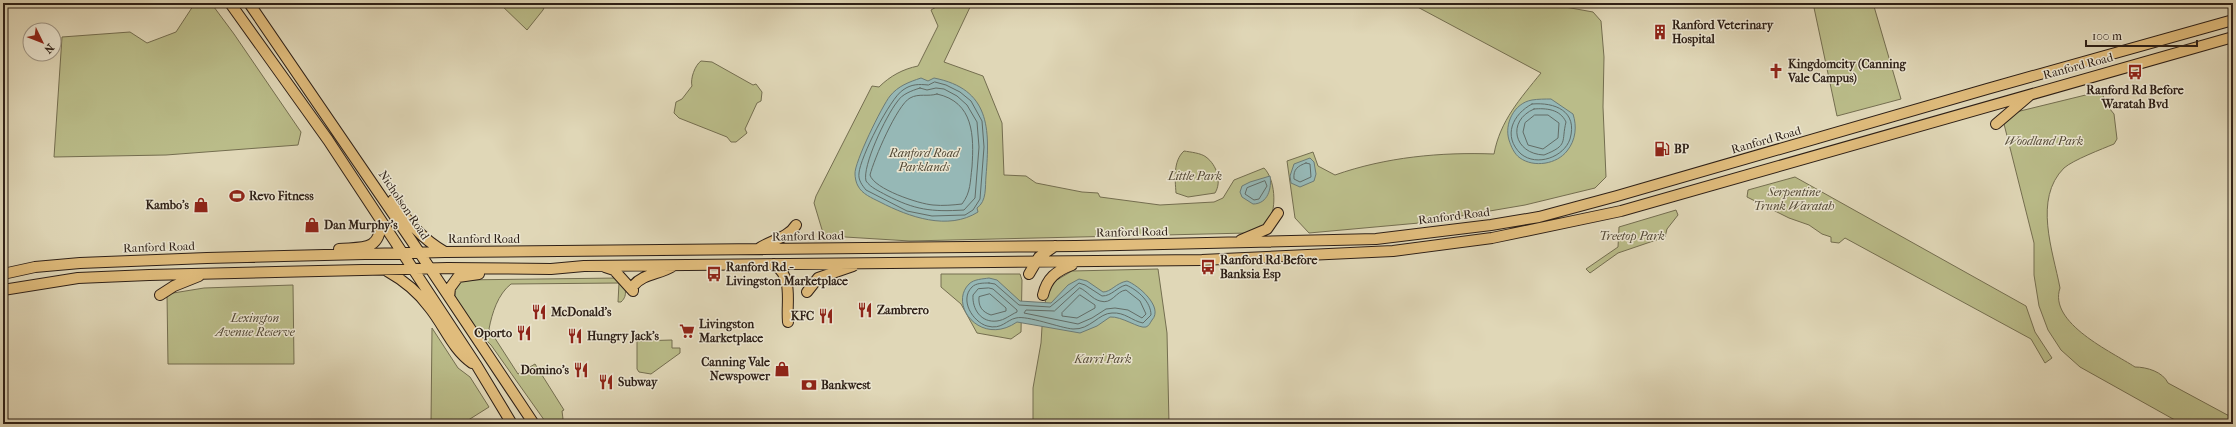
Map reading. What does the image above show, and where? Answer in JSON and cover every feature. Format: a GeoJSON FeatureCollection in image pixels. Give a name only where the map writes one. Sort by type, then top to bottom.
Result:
{"type":"FeatureCollection","features":[{"type":"Feature","properties":{"kind":"main road"},"geometry":{"type":"LineString","coordinates":[[230,3],[328,140],[477,366],[512,424]]}},
{"type":"Feature","properties":{"kind":"main road","name":"Nicholson Road"},"geometry":{"type":"LineString","coordinates":[[249,3],[363,168],[534,424]]}},
{"type":"Feature","properties":{"kind":"main road","name":"Ranford Road"},"geometry":{"type":"LineString","coordinates":[[3,274],[35,267],[80,263],[402,253],[1055,246],[1376,239],[1491,225],[1539,216],[1618,196],[1986,89],[2233,20]]}},
{"type":"Feature","properties":{"kind":"main road","name":"Ranford Road"},"geometry":{"type":"LineString","coordinates":[[3,290],[78,278],[204,274],[412,269],[551,269],[602,266],[864,262],[1034,263],[1286,257],[1394,251],[1492,238],[1621,211],[2033,92],[2233,37]]}},
{"type":"Feature","properties":{"kind":"main road"},"geometry":{"type":"LineString","coordinates":[[1996,124],[2033,92]]}},
{"type":"Feature","properties":{"kind":"main road"},"geometry":{"type":"LineString","coordinates":[[363,168],[379,181],[408,222],[436,247],[445,252]]}},
{"type":"Feature","properties":{"kind":"main road"},"geometry":{"type":"LineString","coordinates":[[1232,243],[1263,232],[1278,212]]}},
{"type":"Feature","properties":{"kind":"main road"},"geometry":{"type":"LineString","coordinates":[[298,256],[313,251],[370,246],[379,239],[382,222]]}},
{"type":"Feature","properties":{"kind":"main road"},"geometry":{"type":"LineString","coordinates":[[758,249],[770,240],[780,238],[792,231],[796,224]]}},
{"type":"Feature","properties":{"kind":"main road"},"geometry":{"type":"LineString","coordinates":[[1014,263],[1022,265],[1029,273],[1034,263],[1055,246]]}},
{"type":"Feature","properties":{"kind":"main road"},"geometry":{"type":"LineString","coordinates":[[807,292],[818,278],[864,262]]}},
{"type":"Feature","properties":{"kind":"main road"},"geometry":{"type":"LineString","coordinates":[[1043,295],[1045,286],[1050,277],[1061,269],[1080,262]]}},
{"type":"Feature","properties":{"kind":"main road"},"geometry":{"type":"LineString","coordinates":[[774,264],[782,270],[788,285],[788,322]]}},
{"type":"Feature","properties":{"kind":"main road"},"geometry":{"type":"LineString","coordinates":[[602,266],[614,270],[633,291],[633,286],[644,277],[664,272],[674,265]]}},
{"type":"Feature","properties":{"kind":"main road"},"geometry":{"type":"LineString","coordinates":[[449,297],[454,281],[466,275],[536,275],[551,269]]}},
{"type":"Feature","properties":{"kind":"main road"},"geometry":{"type":"LineString","coordinates":[[386,270],[405,283],[422,299],[461,355],[477,366]]}},
{"type":"Feature","properties":{"kind":"main road"},"geometry":{"type":"LineString","coordinates":[[160,295],[174,286],[204,274]]}},
{"type":"Feature","properties":{"kind":"main road"},"geometry":{"type":"LineString","coordinates":[[522,406],[540,424]]}},
{"type":"Feature","properties":{"kind":"green space"},"geometry":{"type":"Polygon","coordinates":[[[195,3],[211,3],[301,132],[298,145],[166,155],[54,157],[60,62],[62,62],[62,37],[130,32],[147,43],[176,32],[195,3]]]}},
{"type":"Feature","properties":{"kind":"green space"},"geometry":{"type":"Polygon","coordinates":[[[499,3],[546,3],[543,10],[527,30],[499,3]]]}},
{"type":"Feature","properties":{"kind":"green space","name":"Ranford Road Parklands"},"geometry":{"type":"Polygon","coordinates":[[[943,3],[972,3],[944,62],[983,76],[1002,123],[1004,175],[1026,176],[1036,183],[1082,192],[1098,193],[1100,197],[1160,205],[1214,202],[1223,198],[1234,180],[1264,168],[1271,179],[1274,193],[1272,215],[1267,224],[1262,228],[1248,233],[910,241],[829,236],[823,233],[814,203],[816,196],[872,86],[879,87],[897,74],[918,66],[938,26],[931,10],[943,3]]]}},
{"type":"Feature","properties":{"kind":"green space"},"geometry":{"type":"Polygon","coordinates":[[[1410,3],[1480,3],[1489,8],[1492,3],[1543,3],[1593,12],[1601,21],[1604,57],[1603,107],[1606,177],[1595,188],[1525,205],[1419,223],[1309,233],[1295,218],[1287,161],[1313,152],[1318,166],[1335,175],[1374,164],[1414,157],[1454,154],[1494,154],[1501,131],[1506,121],[1518,101],[1541,73],[1410,3]]]}},
{"type":"Feature","properties":{"kind":"green space"},"geometry":{"type":"Polygon","coordinates":[[[1813,3],[1873,3],[1901,99],[1837,116],[1813,3]]]}},
{"type":"Feature","properties":{"kind":"green space"},"geometry":{"type":"Polygon","coordinates":[[[701,61],[712,62],[753,85],[756,84],[762,92],[761,101],[757,103],[745,129],[747,133],[736,142],[731,142],[727,137],[679,118],[674,113],[676,102],[682,99],[692,86],[694,72],[701,61]]]}},
{"type":"Feature","properties":{"kind":"green space","name":"Woodland Park"},"geometry":{"type":"Polygon","coordinates":[[[2102,91],[2105,103],[2114,114],[2117,139],[2114,144],[2081,158],[2064,168],[2055,181],[2049,195],[2047,210],[2048,226],[2060,288],[2059,301],[2063,313],[2084,335],[2098,345],[2135,367],[2149,369],[2159,373],[2168,383],[2233,418],[2233,424],[2182,424],[2080,367],[2061,350],[2048,330],[2039,306],[2034,275],[2034,243],[2004,124],[2012,113],[2102,91]]]}},
{"type":"Feature","properties":{"kind":"green space","name":"Little Park"},"geometry":{"type":"Polygon","coordinates":[[[1184,151],[1204,156],[1213,164],[1216,169],[1218,179],[1215,193],[1188,197],[1176,193],[1176,165],[1180,155],[1184,151]]]}},
{"type":"Feature","properties":{"kind":"green space","name":"Serpentine Trunk Waratah"},"geometry":{"type":"Polygon","coordinates":[[[1795,177],[2026,306],[2035,332],[2052,358],[2045,363],[2031,339],[1845,238],[1839,243],[1831,242],[1831,237],[1822,234],[1809,225],[1789,218],[1747,197],[1748,190],[1795,177]]]}},
{"type":"Feature","properties":{"kind":"green space","name":"Treetop Park"},"geometry":{"type":"Polygon","coordinates":[[[1676,210],[1678,215],[1667,229],[1665,237],[1618,253],[1590,273],[1586,269],[1618,247],[1619,227],[1676,210]]]}},
{"type":"Feature","properties":{"kind":"green space","name":"Karri Park"},"geometry":{"type":"Polygon","coordinates":[[[1158,269],[1167,333],[1169,424],[1033,424],[1033,388],[1041,343],[1043,311],[1048,291],[1055,281],[1072,271],[1158,269]]]}},
{"type":"Feature","properties":{"kind":"green space"},"geometry":{"type":"Polygon","coordinates":[[[941,274],[1020,274],[1022,280],[1021,332],[1011,339],[977,333],[961,304],[941,287],[941,274]]]}},
{"type":"Feature","properties":{"kind":"green space"},"geometry":{"type":"Polygon","coordinates":[[[619,278],[625,290],[625,296],[621,302],[618,302],[619,283],[511,284],[502,293],[496,304],[489,329],[518,374],[535,364],[564,410],[562,411],[563,419],[557,424],[547,424],[491,345],[476,329],[465,314],[455,295],[459,280],[619,278]]]}},
{"type":"Feature","properties":{"kind":"green space","name":"Lexington Avenue Reserve"},"geometry":{"type":"Polygon","coordinates":[[[293,285],[294,364],[168,364],[167,294],[204,288],[293,285]]]}},
{"type":"Feature","properties":{"kind":"green space"},"geometry":{"type":"Polygon","coordinates":[[[432,328],[458,368],[470,377],[489,407],[462,424],[431,424],[432,328]]]}},
{"type":"Feature","properties":{"kind":"green space"},"geometry":{"type":"Polygon","coordinates":[[[672,340],[672,348],[680,348],[680,353],[651,374],[639,372],[637,369],[637,341],[672,340]]]}},
{"type":"Feature","properties":{"kind":"water"},"geometry":{"type":"Polygon","coordinates":[[[921,78],[928,81],[934,78],[952,83],[966,91],[976,101],[982,113],[986,127],[987,142],[985,194],[982,202],[977,208],[978,212],[966,218],[954,221],[941,221],[929,220],[903,213],[865,194],[860,189],[855,178],[859,159],[875,122],[886,102],[900,87],[921,78]]]}},
{"type":"Feature","properties":{"kind":"water"},"geometry":{"type":"Polygon","coordinates":[[[1551,99],[1573,114],[1575,123],[1574,138],[1567,151],[1551,162],[1538,164],[1526,161],[1520,158],[1513,150],[1508,134],[1509,121],[1515,110],[1520,105],[1534,100],[1551,99]]]}},
{"type":"Feature","properties":{"kind":"water"},"geometry":{"type":"Polygon","coordinates":[[[1310,158],[1314,162],[1316,174],[1314,181],[1300,187],[1291,183],[1290,176],[1294,164],[1310,158]]]}},
{"type":"Feature","properties":{"kind":"water"},"geometry":{"type":"Polygon","coordinates":[[[1270,176],[1268,194],[1262,201],[1253,204],[1242,197],[1240,192],[1242,186],[1270,176]]]}},
{"type":"Feature","properties":{"kind":"water"},"geometry":{"type":"Polygon","coordinates":[[[989,278],[997,280],[1020,301],[1051,303],[1068,285],[1079,279],[1087,281],[1103,292],[1109,291],[1127,281],[1132,283],[1148,297],[1155,309],[1155,315],[1146,327],[1139,326],[1120,318],[1110,317],[1097,326],[1080,333],[1017,322],[1004,328],[991,330],[980,326],[972,320],[965,312],[963,302],[964,293],[971,282],[989,278]]]}},
{"type":"Feature","properties":{"kind":"place","name":"Ranford Veterinary Hospital"},"geometry":{"type":"Point","coordinates":[1660,32]}},
{"type":"Feature","properties":{"kind":"place","name":"Kingdomcity (Canning Vale Campus)"},"geometry":{"type":"Point","coordinates":[1776,71]}},
{"type":"Feature","properties":{"kind":"place","name":"Ranford Rd Before Waratah Bvd"},"geometry":{"type":"Point","coordinates":[2135,72]}},
{"type":"Feature","properties":{"kind":"place","name":"BP"},"geometry":{"type":"Point","coordinates":[1662,149]}},
{"type":"Feature","properties":{"kind":"place","name":"Revo Fitness"},"geometry":{"type":"Point","coordinates":[237,196]}},
{"type":"Feature","properties":{"kind":"place","name":"Kambo’s"},"geometry":{"type":"Point","coordinates":[201,205]}},
{"type":"Feature","properties":{"kind":"place","name":"Dan Murphy's"},"geometry":{"type":"Point","coordinates":[312,225]}},
{"type":"Feature","properties":{"kind":"place","name":"Ranford Rd Before Banksia Esp"},"geometry":{"type":"Point","coordinates":[1208,267]}},
{"type":"Feature","properties":{"kind":"place","name":"Ranford Rd - Livingston Marketplace"},"geometry":{"type":"Point","coordinates":[714,274]}},
{"type":"Feature","properties":{"kind":"place","name":"Zambrero"},"geometry":{"type":"Point","coordinates":[865,310]}},
{"type":"Feature","properties":{"kind":"place","name":"McDonald's"},"geometry":{"type":"Point","coordinates":[539,312]}},
{"type":"Feature","properties":{"kind":"place","name":"KFC"},"geometry":{"type":"Point","coordinates":[826,316]}},
{"type":"Feature","properties":{"kind":"place","name":"Livingston Marketplace"},"geometry":{"type":"Point","coordinates":[687,331]}},
{"type":"Feature","properties":{"kind":"place","name":"Oporto"},"geometry":{"type":"Point","coordinates":[524,333]}},
{"type":"Feature","properties":{"kind":"place","name":"Hungry Jack's"},"geometry":{"type":"Point","coordinates":[575,336]}},
{"type":"Feature","properties":{"kind":"place","name":"Canning Vale Newspower"},"geometry":{"type":"Point","coordinates":[782,369]}},
{"type":"Feature","properties":{"kind":"place","name":"Domino's"},"geometry":{"type":"Point","coordinates":[581,370]}},
{"type":"Feature","properties":{"kind":"place","name":"Subway"},"geometry":{"type":"Point","coordinates":[606,382]}},
{"type":"Feature","properties":{"kind":"place","name":"Bankwest"},"geometry":{"type":"Point","coordinates":[809,385]}}]}
